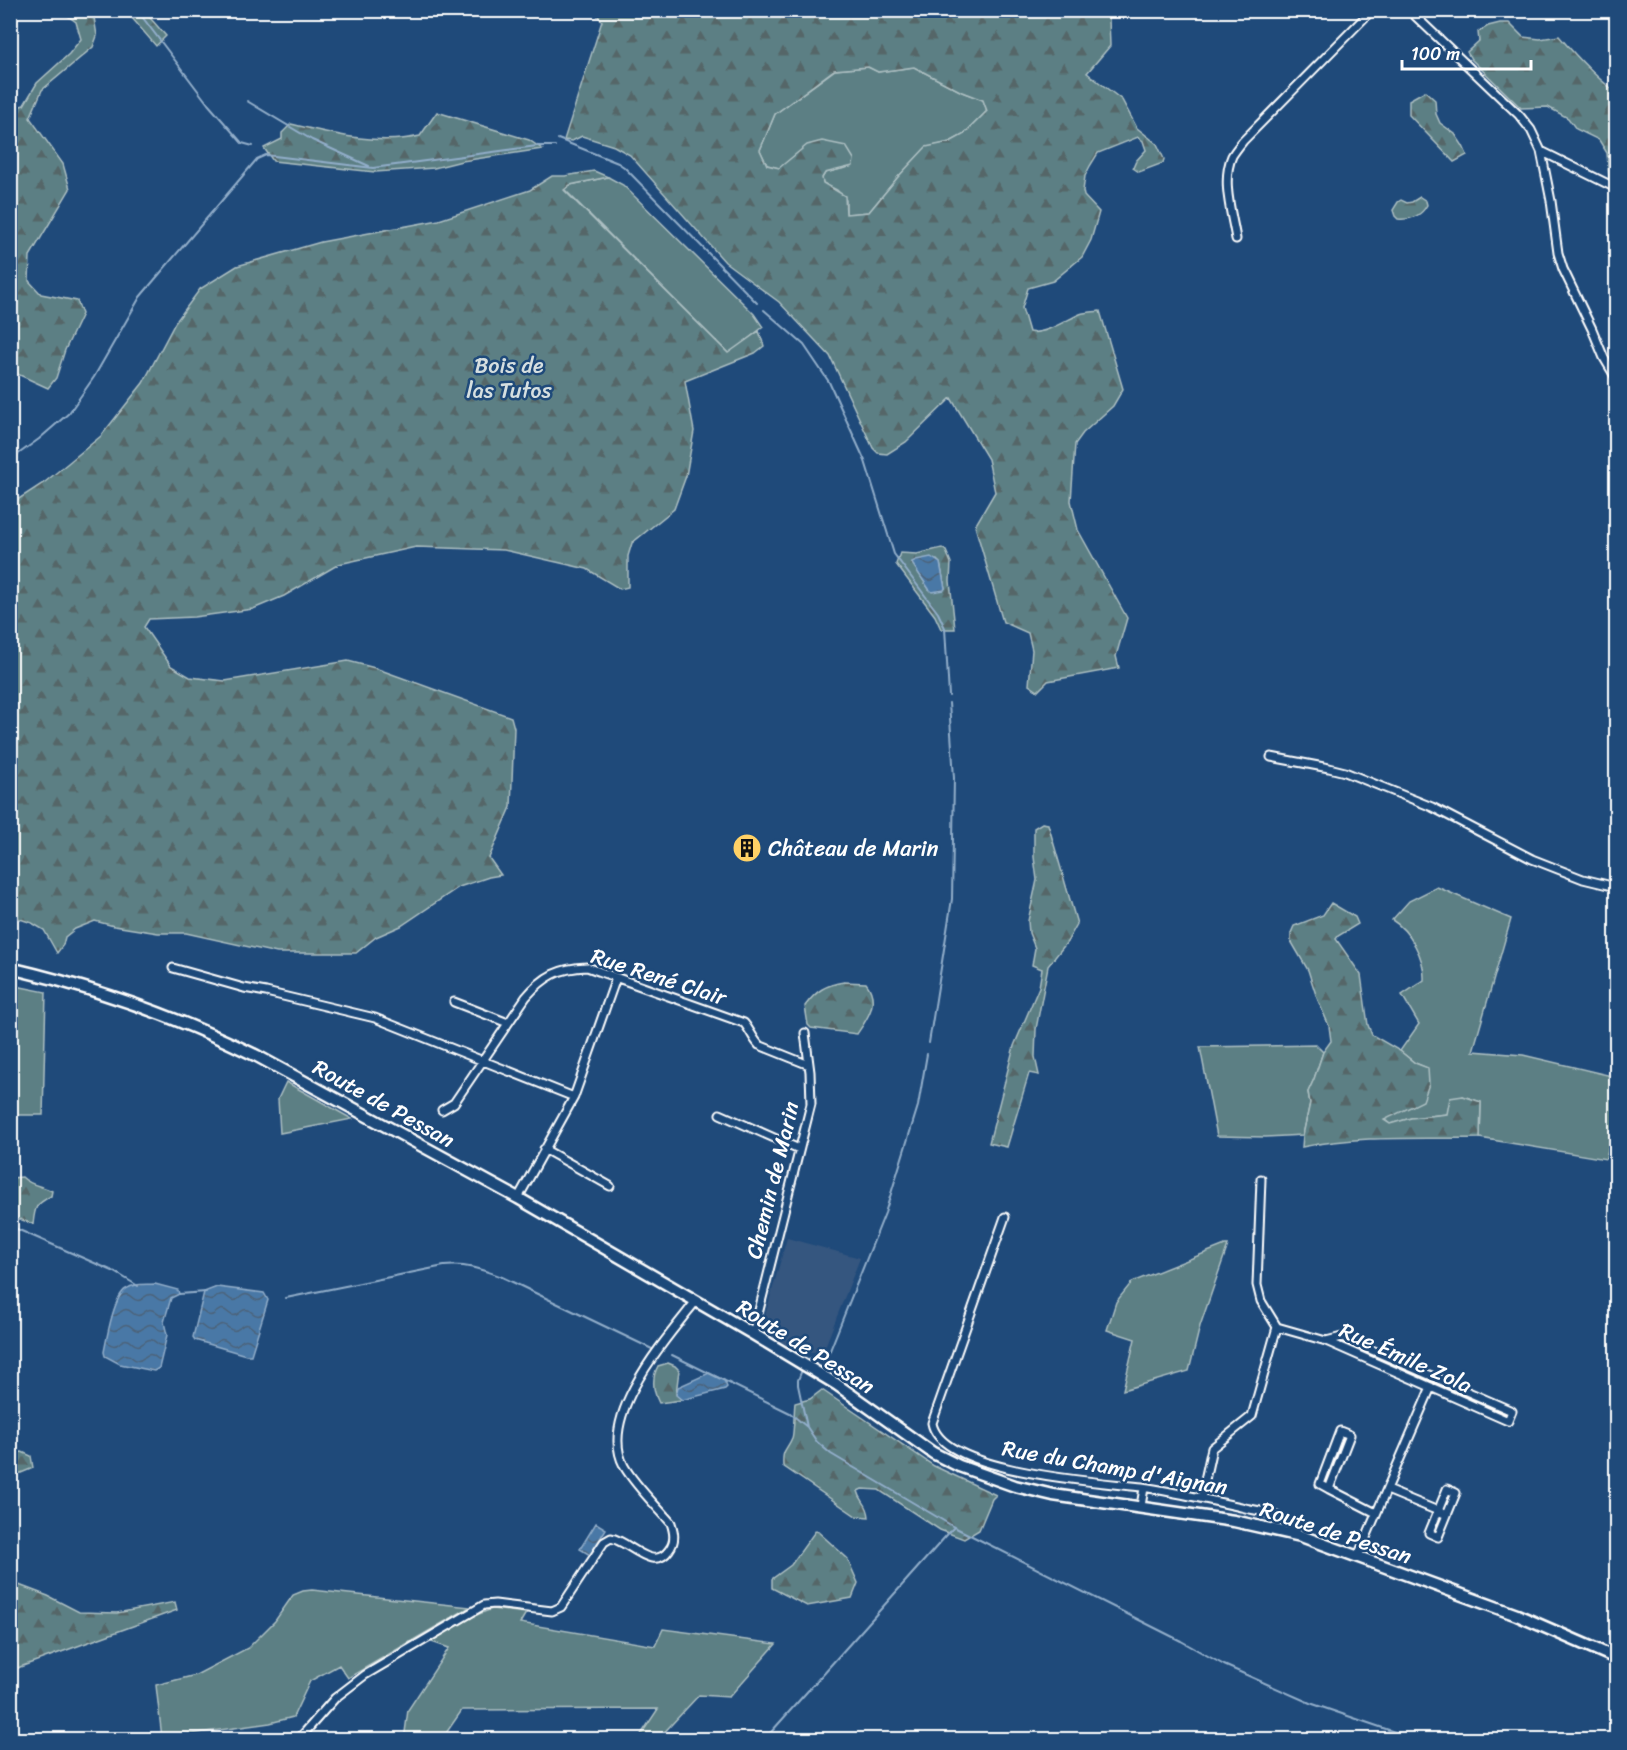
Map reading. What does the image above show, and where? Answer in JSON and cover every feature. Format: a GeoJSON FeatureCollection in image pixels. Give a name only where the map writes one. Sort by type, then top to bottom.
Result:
{"type":"FeatureCollection","features":[{"type":"Feature","properties":{"kind":"main road","name":"Route de Pessan"},"geometry":{"type":"LineString","coordinates":[[10,968],[60,980],[143,1006],[219,1037],[257,1056],[518,1198],[696,1300],[836,1384],[933,1454],[959,1466],[1015,1486],[1053,1495],[1234,1521],[1300,1536],[1517,1615],[1617,1658]]}},
{"type":"Feature","properties":{"kind":"street"},"geometry":{"type":"LineString","coordinates":[[1236,239],[1227,179],[1233,154],[1243,141],[1372,10]]}},
{"type":"Feature","properties":{"kind":"street"},"geometry":{"type":"LineString","coordinates":[[1409,10],[1519,115],[1531,130],[1541,151],[1558,253],[1563,269],[1604,358],[1617,378]]}},
{"type":"Feature","properties":{"kind":"street"},"geometry":{"type":"LineString","coordinates":[[1541,151],[1617,188]]}},
{"type":"Feature","properties":{"kind":"street"},"geometry":{"type":"LineString","coordinates":[[1271,757],[1345,772],[1432,807],[1532,859],[1583,879],[1617,887]]}},
{"type":"Feature","properties":{"kind":"street"},"geometry":{"type":"LineString","coordinates":[[173,968],[244,988],[375,1018],[574,1097]]}},
{"type":"Feature","properties":{"kind":"street","name":"Rue René Clair"},"geometry":{"type":"LineString","coordinates":[[442,1110],[454,1103],[536,985],[561,971],[574,968],[587,968],[744,1023],[759,1045],[809,1065]]}},
{"type":"Feature","properties":{"kind":"street"},"geometry":{"type":"LineString","coordinates":[[518,1198],[574,1097],[616,978]]}},
{"type":"Feature","properties":{"kind":"street"},"geometry":{"type":"LineString","coordinates":[[454,1002],[508,1023]]}},
{"type":"Feature","properties":{"kind":"street","name":"Chemin de Marin"},"geometry":{"type":"LineString","coordinates":[[753,1334],[810,1104],[805,1033]]}},
{"type":"Feature","properties":{"kind":"street"},"geometry":{"type":"LineString","coordinates":[[720,1114],[799,1149]]}},
{"type":"Feature","properties":{"kind":"street"},"geometry":{"type":"LineString","coordinates":[[544,1149],[610,1186]]}},
{"type":"Feature","properties":{"kind":"street"},"geometry":{"type":"LineString","coordinates":[[1201,1498],[1212,1448],[1252,1416],[1277,1327],[1261,1301],[1257,1286],[1262,1179]]}},
{"type":"Feature","properties":{"kind":"street","name":"Rue du Champ d'Aignan"},"geometry":{"type":"LineString","coordinates":[[1005,1217],[932,1423],[940,1438],[962,1453],[987,1462],[1060,1479],[1144,1488],[1275,1515],[1294,1527],[1300,1536]]}},
{"type":"Feature","properties":{"kind":"street"},"geometry":{"type":"LineString","coordinates":[[299,1739],[335,1698],[365,1675],[484,1605],[495,1604],[552,1611],[561,1607],[604,1542],[611,1538],[617,1539],[648,1558],[663,1557],[668,1552],[673,1544],[674,1532],[671,1522],[623,1464],[618,1437],[621,1417],[627,1400],[655,1355],[696,1300]]}},
{"type":"Feature","properties":{"kind":"street","name":"Rue Émile Zola"},"geometry":{"type":"LineString","coordinates":[[1277,1327],[1326,1341],[1508,1421],[1512,1411],[1342,1337],[1326,1341]]}},
{"type":"Feature","properties":{"kind":"street"},"geometry":{"type":"LineString","coordinates":[[1358,1556],[1431,1387]]}},
{"type":"Feature","properties":{"kind":"street"},"geometry":{"type":"LineString","coordinates":[[1329,1490],[1350,1435],[1340,1431],[1320,1484],[1329,1490],[1376,1513]]}},
{"type":"Feature","properties":{"kind":"street"},"geometry":{"type":"LineString","coordinates":[[1141,1506],[1144,1488]]}},
{"type":"Feature","properties":{"kind":"street"},"geometry":{"type":"LineString","coordinates":[[1447,1489],[1456,1493],[1438,1537],[1429,1533],[1438,1511],[1447,1489]]}},
{"type":"Feature","properties":{"kind":"street"},"geometry":{"type":"LineString","coordinates":[[1387,1490],[1447,1515]]}},
{"type":"Feature","properties":{"kind":"shaded area"},"geometry":{"type":"Polygon","coordinates":[[[787,1238],[860,1258],[823,1352],[799,1352],[761,1330],[787,1238]]]}},
{"type":"Feature","properties":{"kind":"green space"},"geometry":{"type":"Polygon","coordinates":[[[61,11],[93,11],[97,36],[93,47],[42,90],[30,118],[63,164],[70,189],[30,256],[29,281],[41,294],[77,301],[82,314],[65,350],[56,378],[48,388],[11,371],[10,109],[24,105],[37,83],[69,54],[81,39],[76,22],[61,11]]]}},
{"type":"Feature","properties":{"kind":"green space"},"geometry":{"type":"Polygon","coordinates":[[[126,11],[144,11],[166,36],[156,46],[126,11]]]}},
{"type":"Feature","properties":{"kind":"green space"},"geometry":{"type":"Polygon","coordinates":[[[594,11],[1105,11],[1109,19],[1110,46],[1087,73],[1122,100],[1137,128],[1157,144],[1164,159],[1163,163],[1139,172],[1133,168],[1146,150],[1143,141],[1138,137],[1098,153],[1085,176],[1083,191],[1084,196],[1099,212],[1091,240],[1082,257],[1053,281],[1028,288],[1022,308],[1029,332],[1048,329],[1080,314],[1100,311],[1123,389],[1113,406],[1083,433],[1075,444],[1071,501],[1078,530],[1127,618],[1116,656],[1119,668],[1048,681],[1038,691],[1029,685],[1032,650],[1028,633],[1003,622],[975,526],[995,492],[988,459],[951,398],[906,442],[887,454],[878,453],[873,448],[830,356],[779,302],[725,262],[630,155],[614,146],[582,136],[572,141],[564,140],[602,21],[594,11]],[[868,67],[834,70],[775,114],[760,150],[767,165],[779,168],[807,145],[822,141],[846,146],[854,159],[853,166],[825,173],[822,178],[823,183],[845,196],[846,214],[869,212],[926,147],[950,142],[963,135],[987,111],[983,100],[962,92],[914,67],[878,72],[868,67]]]}},
{"type":"Feature","properties":{"kind":"green space"},"geometry":{"type":"Polygon","coordinates":[[[1500,23],[1509,23],[1523,37],[1540,39],[1559,36],[1586,66],[1616,92],[1616,163],[1609,179],[1607,153],[1599,140],[1576,129],[1568,118],[1548,107],[1521,108],[1471,59],[1467,52],[1479,41],[1478,32],[1500,23]]]}},
{"type":"Feature","properties":{"kind":"green space"},"geometry":{"type":"Polygon","coordinates":[[[868,67],[878,72],[914,67],[962,92],[983,100],[987,111],[963,135],[950,142],[926,148],[869,212],[846,214],[846,200],[837,190],[823,183],[822,178],[825,173],[853,166],[779,168],[767,165],[760,150],[775,114],[835,70],[868,67]]]}},
{"type":"Feature","properties":{"kind":"green space"},"geometry":{"type":"Polygon","coordinates":[[[1425,91],[1435,100],[1436,114],[1440,123],[1455,134],[1467,155],[1454,162],[1409,115],[1409,100],[1425,91]]]}},
{"type":"Feature","properties":{"kind":"green space"},"geometry":{"type":"Polygon","coordinates":[[[437,112],[529,140],[542,149],[462,161],[434,168],[375,172],[273,161],[264,148],[282,139],[282,133],[291,124],[355,138],[388,140],[420,136],[437,112]]]}},
{"type":"Feature","properties":{"kind":"green space","name":"Bois de las Tutos"},"geometry":{"type":"Polygon","coordinates":[[[594,171],[608,177],[570,185],[564,190],[728,353],[759,331],[764,346],[755,353],[685,381],[694,431],[686,476],[674,509],[632,543],[628,556],[628,587],[620,589],[587,569],[504,550],[416,547],[339,564],[284,596],[253,609],[194,617],[149,619],[144,627],[171,666],[190,677],[225,681],[348,661],[375,668],[511,717],[514,728],[511,807],[489,858],[501,875],[459,887],[401,926],[376,937],[356,953],[277,953],[186,933],[158,933],[95,921],[75,929],[65,937],[57,953],[44,930],[11,916],[10,792],[13,786],[10,785],[11,504],[45,482],[101,436],[143,383],[175,323],[200,289],[237,266],[321,242],[439,220],[530,190],[552,176],[594,171]]]}},
{"type":"Feature","properties":{"kind":"green space"},"geometry":{"type":"Polygon","coordinates":[[[608,177],[623,185],[754,314],[763,327],[729,354],[564,189],[570,185],[608,177]]]}},
{"type":"Feature","properties":{"kind":"green space"},"geometry":{"type":"Polygon","coordinates":[[[1420,197],[1426,201],[1427,205],[1418,215],[1402,219],[1395,216],[1393,210],[1398,202],[1401,200],[1407,203],[1412,202],[1420,197]]]}},
{"type":"Feature","properties":{"kind":"green space"},"geometry":{"type":"Polygon","coordinates":[[[942,548],[946,551],[951,563],[950,581],[955,629],[941,629],[935,616],[896,564],[900,553],[917,554],[942,548]],[[937,560],[912,563],[929,589],[945,588],[940,563],[937,560]]]}},
{"type":"Feature","properties":{"kind":"green space"},"geometry":{"type":"Polygon","coordinates":[[[1042,823],[1048,824],[1077,924],[1067,942],[1048,966],[1036,1029],[1035,1057],[1039,1075],[1029,1073],[1007,1147],[989,1143],[1014,1046],[1039,987],[1042,969],[1032,965],[1035,948],[1029,933],[1028,921],[1037,880],[1034,828],[1042,823]]]}},
{"type":"Feature","properties":{"kind":"green space"},"geometry":{"type":"Polygon","coordinates":[[[1437,887],[1511,919],[1473,1051],[1523,1055],[1616,1077],[1616,1128],[1606,1159],[1480,1138],[1481,1102],[1463,1096],[1447,1114],[1411,1118],[1390,1124],[1384,1119],[1402,1110],[1427,1068],[1415,1063],[1400,1051],[1419,1024],[1402,995],[1424,980],[1424,972],[1415,946],[1405,931],[1392,920],[1409,901],[1437,887]]]}},
{"type":"Feature","properties":{"kind":"green space"},"geometry":{"type":"Polygon","coordinates":[[[1331,903],[1355,917],[1358,924],[1336,939],[1361,975],[1368,1025],[1372,1035],[1400,1051],[1415,1063],[1428,1068],[1429,1084],[1423,1101],[1384,1120],[1390,1124],[1411,1118],[1447,1114],[1450,1098],[1463,1096],[1481,1102],[1480,1138],[1368,1139],[1302,1147],[1310,1103],[1308,1092],[1323,1052],[1331,1041],[1329,1026],[1308,970],[1291,941],[1291,933],[1294,926],[1323,915],[1331,903]]]}},
{"type":"Feature","properties":{"kind":"green space"},"geometry":{"type":"Polygon","coordinates":[[[844,982],[866,983],[872,996],[871,1009],[857,1034],[811,1028],[808,1025],[805,1006],[822,990],[844,982]]]}},
{"type":"Feature","properties":{"kind":"green space"},"geometry":{"type":"Polygon","coordinates":[[[11,985],[46,992],[43,1115],[11,1115],[11,985]]]}},
{"type":"Feature","properties":{"kind":"green space"},"geometry":{"type":"Polygon","coordinates":[[[1316,1045],[1323,1052],[1308,1092],[1310,1103],[1303,1135],[1217,1136],[1200,1047],[1316,1045]]]}},
{"type":"Feature","properties":{"kind":"green space"},"geometry":{"type":"Polygon","coordinates":[[[286,1082],[352,1119],[280,1133],[278,1099],[286,1082]]]}},
{"type":"Feature","properties":{"kind":"green space"},"geometry":{"type":"Polygon","coordinates":[[[22,1177],[32,1184],[52,1191],[51,1196],[37,1207],[33,1224],[11,1216],[11,1178],[22,1177]]]}},
{"type":"Feature","properties":{"kind":"green space"},"geometry":{"type":"Polygon","coordinates":[[[1228,1245],[1200,1326],[1189,1371],[1123,1390],[1135,1339],[1107,1330],[1116,1302],[1132,1282],[1228,1245]]]}},
{"type":"Feature","properties":{"kind":"green space"},"geometry":{"type":"Polygon","coordinates":[[[668,1363],[679,1370],[676,1394],[682,1400],[659,1403],[654,1389],[654,1376],[658,1366],[668,1363]]]}},
{"type":"Feature","properties":{"kind":"green space"},"geometry":{"type":"Polygon","coordinates":[[[822,1390],[934,1466],[996,1495],[992,1499],[979,1530],[964,1539],[940,1530],[879,1490],[862,1489],[858,1491],[869,1517],[856,1516],[783,1466],[784,1453],[793,1436],[795,1403],[810,1399],[822,1390]]]}},
{"type":"Feature","properties":{"kind":"green space"},"geometry":{"type":"Polygon","coordinates":[[[22,1452],[31,1456],[33,1468],[11,1474],[11,1454],[22,1452]]]}},
{"type":"Feature","properties":{"kind":"green space"},"geometry":{"type":"Polygon","coordinates":[[[816,1530],[847,1558],[858,1583],[852,1598],[807,1606],[772,1588],[772,1579],[791,1565],[816,1530]]]}},
{"type":"Feature","properties":{"kind":"green space"},"geometry":{"type":"Polygon","coordinates":[[[11,1582],[48,1596],[79,1612],[117,1613],[175,1602],[177,1610],[11,1672],[11,1582]]]}},
{"type":"Feature","properties":{"kind":"green space"},"geometry":{"type":"Polygon","coordinates":[[[312,1590],[470,1607],[348,1678],[339,1665],[310,1681],[293,1717],[270,1723],[162,1738],[156,1685],[196,1675],[248,1648],[275,1621],[293,1595],[312,1590]]]}},
{"type":"Feature","properties":{"kind":"green space"},"geometry":{"type":"Polygon","coordinates":[[[492,1609],[526,1613],[520,1623],[655,1646],[663,1629],[776,1644],[729,1697],[699,1695],[658,1739],[638,1739],[658,1709],[462,1710],[442,1739],[404,1740],[408,1710],[449,1648],[429,1641],[471,1617],[492,1609]]]}},
{"type":"Feature","properties":{"kind":"water"},"geometry":{"type":"Polygon","coordinates":[[[931,557],[940,563],[944,590],[932,592],[913,565],[912,562],[916,560],[931,557]]]}},
{"type":"Feature","properties":{"kind":"water"},"geometry":{"type":"Polygon","coordinates":[[[155,1284],[178,1290],[179,1294],[171,1298],[164,1322],[167,1335],[159,1368],[154,1371],[120,1364],[105,1356],[112,1318],[122,1293],[133,1286],[155,1284]]]}},
{"type":"Feature","properties":{"kind":"water"},"geometry":{"type":"Polygon","coordinates":[[[217,1287],[264,1293],[268,1300],[251,1355],[195,1340],[193,1337],[204,1292],[217,1287]]]}},
{"type":"Feature","properties":{"kind":"water"},"geometry":{"type":"Polygon","coordinates":[[[709,1373],[724,1380],[727,1387],[682,1400],[676,1395],[678,1387],[709,1373]]]}},
{"type":"Feature","properties":{"kind":"water"},"geometry":{"type":"Polygon","coordinates":[[[596,1523],[606,1529],[590,1555],[580,1549],[596,1523]]]}},
{"type":"Feature","properties":{"kind":"waterway"},"geometry":{"type":"LineString","coordinates":[[137,10],[208,104],[242,143],[253,146]]}},
{"type":"Feature","properties":{"kind":"waterway"},"geometry":{"type":"LineString","coordinates":[[247,101],[312,140],[369,166]]}},
{"type":"Feature","properties":{"kind":"waterway"},"geometry":{"type":"LineString","coordinates":[[558,139],[624,167],[757,303]]}},
{"type":"Feature","properties":{"kind":"waterway"},"geometry":{"type":"LineString","coordinates":[[10,460],[69,413],[94,377],[140,297],[257,159],[266,155],[373,168],[537,146],[555,146]]}},
{"type":"Feature","properties":{"kind":"waterway"},"geometry":{"type":"LineString","coordinates":[[764,310],[804,345],[829,382],[865,461],[894,554],[938,613],[945,628],[949,696]]}},
{"type":"Feature","properties":{"kind":"waterway"},"geometry":{"type":"LineString","coordinates":[[929,1043],[952,899],[954,778],[949,703]]}},
{"type":"Feature","properties":{"kind":"waterway"},"geometry":{"type":"LineString","coordinates":[[808,1359],[828,1355],[885,1213],[918,1106],[927,1054]]}},
{"type":"Feature","properties":{"kind":"waterway"},"geometry":{"type":"LineString","coordinates":[[10,1226],[115,1272],[138,1286]]}},
{"type":"Feature","properties":{"kind":"waterway"},"geometry":{"type":"LineString","coordinates":[[286,1298],[444,1266],[466,1266],[502,1277],[652,1349]]}},
{"type":"Feature","properties":{"kind":"waterway"},"geometry":{"type":"LineString","coordinates":[[179,1294],[206,1292]]}},
{"type":"Feature","properties":{"kind":"waterway"},"geometry":{"type":"LineString","coordinates":[[672,1355],[790,1413],[807,1427],[817,1442],[831,1454],[954,1527],[1181,1641],[1224,1665],[1310,1703],[1418,1740]]}},
{"type":"Feature","properties":{"kind":"waterway"},"geometry":{"type":"LineString","coordinates":[[802,1370],[798,1385],[807,1427]]}},
{"type":"Feature","properties":{"kind":"waterway"},"geometry":{"type":"LineString","coordinates":[[764,1740],[954,1527]]}},
{"type":"Feature","properties":{"kind":"place","name":"Château de Marin"},"geometry":{"type":"Point","coordinates":[747,848]}}]}
